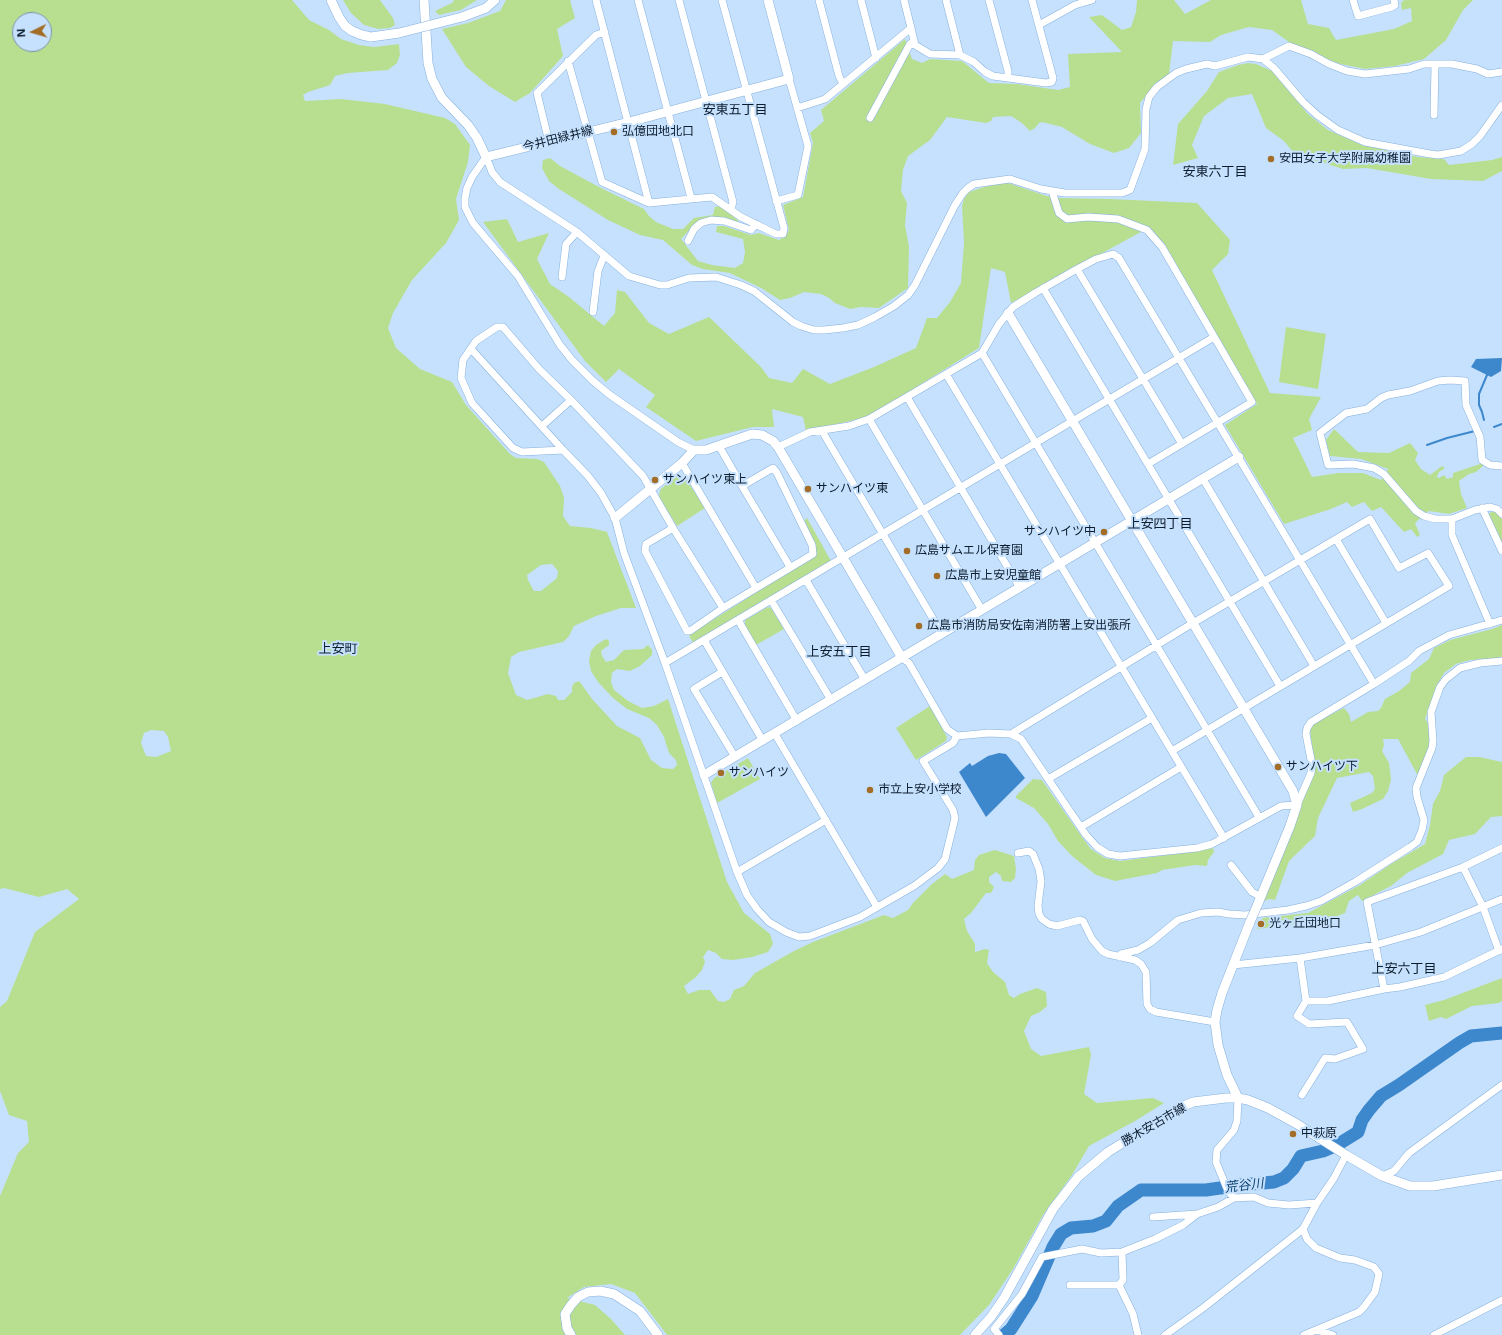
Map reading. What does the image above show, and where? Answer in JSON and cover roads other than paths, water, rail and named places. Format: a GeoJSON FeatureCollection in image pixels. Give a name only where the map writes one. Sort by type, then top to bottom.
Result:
{"type":"FeatureCollection","features":[{"type":"Feature","properties":{"kind":"street"},"geometry":{"type":"LineString","coordinates":[[331,0],[345,26],[357,33],[371,37],[399,33],[462,17],[486,8],[495,0]]}},
{"type":"Feature","properties":{"kind":"street"},"geometry":{"type":"LineString","coordinates":[[424,0],[428,63],[432,79],[442,98],[468,125],[477,138],[492,172],[500,182],[512,192],[557,218],[577,232],[622,271],[635,278],[660,285],[667,285],[689,278],[716,277],[754,291],[793,322],[801,326],[819,330],[858,325],[875,318],[908,295],[915,285],[955,206],[963,193],[974,184],[1010,179],[1041,189],[1065,193],[1111,194],[1122,193],[1130,190],[1145,149],[1146,109],[1148,97],[1152,91],[1176,74],[1186,69],[1207,64],[1215,66],[1248,57],[1263,59],[1274,68],[1299,98],[1317,115],[1338,130],[1365,142],[1438,155],[1461,151],[1472,144],[1480,136],[1502,105]]}},
{"type":"Feature","properties":{"kind":"street"},"geometry":{"type":"LineString","coordinates":[[596,0],[649,203]]}},
{"type":"Feature","properties":{"kind":"street"},"geometry":{"type":"LineString","coordinates":[[638,0],[691,198]]}},
{"type":"Feature","properties":{"kind":"street"},"geometry":{"type":"LineString","coordinates":[[679,0],[733,202],[731,209]]}},
{"type":"Feature","properties":{"kind":"street"},"geometry":{"type":"LineString","coordinates":[[568,61],[602,182],[649,203],[691,198],[712,198],[731,209],[741,217],[776,234],[782,234],[784,228],[722,0]]}},
{"type":"Feature","properties":{"kind":"street"},"geometry":{"type":"LineString","coordinates":[[768,0],[808,146],[798,195],[776,201]]}},
{"type":"Feature","properties":{"kind":"street"},"geometry":{"type":"LineString","coordinates":[[819,0],[839,76],[843,84]]}},
{"type":"Feature","properties":{"kind":"street"},"geometry":{"type":"LineString","coordinates":[[861,0],[876,58]]}},
{"type":"Feature","properties":{"kind":"street"},"geometry":{"type":"LineString","coordinates":[[904,0],[915,45],[930,54],[960,56],[974,62],[985,72],[993,76],[1046,83],[1052,82],[1053,78],[1032,0]]}},
{"type":"Feature","properties":{"kind":"street"},"geometry":{"type":"LineString","coordinates":[[946,0],[960,56]]}},
{"type":"Feature","properties":{"kind":"street"},"geometry":{"type":"LineString","coordinates":[[989,0],[1008,71],[1008,78]]}},
{"type":"Feature","properties":{"kind":"street"},"geometry":{"type":"LineString","coordinates":[[1039,25],[1075,2],[1092,0]]}},
{"type":"Feature","properties":{"kind":"street"},"geometry":{"type":"LineString","coordinates":[[1353,0],[1358,16],[1392,7],[1395,5],[1394,0]]}},
{"type":"Feature","properties":{"kind":"street"},"geometry":{"type":"LineString","coordinates":[[797,108],[825,99],[911,28]]}},
{"type":"Feature","properties":{"kind":"street"},"geometry":{"type":"LineString","coordinates":[[549,142],[537,93],[596,35],[605,32]]}},
{"type":"Feature","properties":{"kind":"street"},"geometry":{"type":"LineString","coordinates":[[870,118],[910,44],[914,41]]}},
{"type":"Feature","properties":{"kind":"street"},"geometry":{"type":"LineString","coordinates":[[1263,59],[1289,46],[1311,54],[1329,64],[1347,71],[1365,74],[1409,69],[1424,64],[1452,64],[1477,69],[1488,74],[1502,72]]}},
{"type":"Feature","properties":{"kind":"street"},"geometry":{"type":"LineString","coordinates":[[1434,115],[1435,64]]}},
{"type":"Feature","properties":{"kind":"street","name":"今井田緑井線"},"geometry":{"type":"LineString","coordinates":[[486,157],[668,112],[789,79]]}},
{"type":"Feature","properties":{"kind":"street"},"geometry":{"type":"LineString","coordinates":[[486,157],[472,177],[467,188],[465,198],[466,207],[473,223],[518,276],[557,340],[572,360],[593,381],[610,395],[678,442],[694,450],[706,450],[752,434],[762,435],[773,442],[778,447],[902,658],[909,663],[947,729],[957,736],[989,733],[1011,734],[1021,739],[1081,827],[1097,847],[1108,854],[1120,856],[1197,848],[1212,844],[1281,806],[1297,805]]}},
{"type":"Feature","properties":{"kind":"street"},"geometry":{"type":"LineString","coordinates":[[1052,190],[1059,213],[1067,219],[1088,217],[1118,219],[1147,230],[1162,247],[1252,402],[1148,464]]}},
{"type":"Feature","properties":{"kind":"street"},"geometry":{"type":"LineString","coordinates":[[688,241],[694,229],[701,222],[711,220],[724,221],[751,230],[756,224]]}},
{"type":"Feature","properties":{"kind":"street"},"geometry":{"type":"LineString","coordinates":[[562,277],[566,244],[577,232]]}},
{"type":"Feature","properties":{"kind":"street"},"geometry":{"type":"LineString","coordinates":[[778,447],[810,432],[849,426],[869,419],[982,353],[999,324],[1013,307],[1043,288],[1096,259],[1114,254],[1119,258],[1374,684]]}},
{"type":"Feature","properties":{"kind":"street"},"geometry":{"type":"LineString","coordinates":[[593,312],[598,271],[604,256]]}},
{"type":"Feature","properties":{"kind":"street"},"geometry":{"type":"LineString","coordinates":[[1077,269],[1182,444]]}},
{"type":"Feature","properties":{"kind":"street"},"geometry":{"type":"LineString","coordinates":[[1043,288],[1280,686]]}},
{"type":"Feature","properties":{"kind":"street"},"geometry":{"type":"LineString","coordinates":[[1008,313],[1293,791],[1297,805]]}},
{"type":"Feature","properties":{"kind":"street"},"geometry":{"type":"LineString","coordinates":[[563,450],[522,452],[513,448],[472,404],[461,378],[464,360],[476,341],[497,327],[503,327],[539,369],[571,400],[643,476],[673,528],[723,608]]}},
{"type":"Feature","properties":{"kind":"street"},"geometry":{"type":"LineString","coordinates":[[665,663],[1214,337]]}},
{"type":"Feature","properties":{"kind":"street"},"geometry":{"type":"LineString","coordinates":[[471,349],[588,476],[601,493],[615,518],[624,553],[665,663],[737,872],[747,895],[769,922],[786,932],[799,937],[810,936],[860,917],[914,886],[938,868],[945,859],[955,818],[953,810],[923,761],[953,743],[957,736]]}},
{"type":"Feature","properties":{"kind":"street"},"geometry":{"type":"LineString","coordinates":[[982,353],[1259,817]]}},
{"type":"Feature","properties":{"kind":"street"},"geometry":{"type":"LineString","coordinates":[[946,374],[1224,838]]}},
{"type":"Feature","properties":{"kind":"street"},"geometry":{"type":"LineString","coordinates":[[1502,466],[1490,465],[1482,460],[1480,437],[1466,405],[1465,381],[1438,381],[1410,391],[1388,395],[1381,398],[1367,409],[1346,412],[1320,433],[1328,465],[1353,464],[1374,468],[1384,474],[1416,511],[1424,516],[1435,519],[1452,519],[1482,508],[1490,507],[1497,509],[1502,514]]}},
{"type":"Feature","properties":{"kind":"street"},"geometry":{"type":"LineString","coordinates":[[907,397],[1020,588]]}},
{"type":"Feature","properties":{"kind":"street"},"geometry":{"type":"LineString","coordinates":[[542,426],[571,400]]}},
{"type":"Feature","properties":{"kind":"street"},"geometry":{"type":"LineString","coordinates":[[869,419],[982,610]]}},
{"type":"Feature","properties":{"kind":"street"},"geometry":{"type":"LineString","coordinates":[[822,431],[942,634]]}},
{"type":"Feature","properties":{"kind":"street"},"geometry":{"type":"LineString","coordinates":[[719,446],[790,567]]}},
{"type":"Feature","properties":{"kind":"street"},"geometry":{"type":"LineString","coordinates":[[615,518],[682,463],[694,450]]}},
{"type":"Feature","properties":{"kind":"street"},"geometry":{"type":"LineString","coordinates":[[704,775],[1239,457]]}},
{"type":"Feature","properties":{"kind":"street"},"geometry":{"type":"LineString","coordinates":[[682,463],[756,588]]}},
{"type":"Feature","properties":{"kind":"street"},"geometry":{"type":"LineString","coordinates":[[673,528],[646,544],[645,551],[687,630],[690,631],[723,608],[813,554],[812,544],[777,473],[772,468],[742,486]]}},
{"type":"Feature","properties":{"kind":"street"},"geometry":{"type":"LineString","coordinates":[[1203,479],[1314,666]]}},
{"type":"Feature","properties":{"kind":"street"},"geometry":{"type":"LineString","coordinates":[[1482,508],[1502,551]]}},
{"type":"Feature","properties":{"kind":"street"},"geometry":{"type":"LineString","coordinates":[[1011,734],[1193,623],[1370,519],[1399,568],[1428,553],[1449,586],[1172,751]]}},
{"type":"Feature","properties":{"kind":"street"},"geometry":{"type":"LineString","coordinates":[[1452,519],[1452,535],[1490,624]]}},
{"type":"Feature","properties":{"kind":"street"},"geometry":{"type":"LineString","coordinates":[[1336,539],[1386,623]]}},
{"type":"Feature","properties":{"kind":"street"},"geometry":{"type":"LineString","coordinates":[[806,580],[865,680]]}},
{"type":"Feature","properties":{"kind":"street"},"geometry":{"type":"LineString","coordinates":[[771,600],[831,700]]}},
{"type":"Feature","properties":{"kind":"street"},"geometry":{"type":"LineString","coordinates":[[738,620],[797,721]]}},
{"type":"Feature","properties":{"kind":"street"},"geometry":{"type":"LineString","coordinates":[[1234,1198],[1228,1191],[1216,1162],[1218,1150],[1234,1130],[1237,1121],[1238,1098],[1227,1075],[1218,1045],[1215,1022],[1222,993],[1311,772],[1312,764],[1306,734],[1307,728],[1311,722],[1374,684],[1420,651],[1449,635],[1502,620]]}},
{"type":"Feature","properties":{"kind":"street"},"geometry":{"type":"LineString","coordinates":[[704,640],[763,741]]}},
{"type":"Feature","properties":{"kind":"street"},"geometry":{"type":"LineString","coordinates":[[1119,957],[1120,954],[1138,950],[1150,943],[1178,920],[1201,913],[1218,912],[1245,915],[1288,910],[1321,901],[1355,882],[1417,842],[1424,820],[1417,797],[1416,788],[1432,748],[1431,712],[1440,687],[1446,679],[1460,668],[1480,663],[1502,662]]}},
{"type":"Feature","properties":{"kind":"street"},"geometry":{"type":"LineString","coordinates":[[722,672],[694,689],[735,757]]}},
{"type":"Feature","properties":{"kind":"street"},"geometry":{"type":"LineString","coordinates":[[1048,779],[1152,718]]}},
{"type":"Feature","properties":{"kind":"street"},"geometry":{"type":"LineString","coordinates":[[775,734],[877,907]]}},
{"type":"Feature","properties":{"kind":"street"},"geometry":{"type":"LineString","coordinates":[[1081,827],[1181,767]]}},
{"type":"Feature","properties":{"kind":"street"},"geometry":{"type":"LineString","coordinates":[[737,872],[826,820]]}},
{"type":"Feature","properties":{"kind":"street"},"geometry":{"type":"LineString","coordinates":[[1384,989],[1366,902],[1463,867],[1502,848]]}},
{"type":"Feature","properties":{"kind":"street"},"geometry":{"type":"LineString","coordinates":[[1018,853],[1029,851],[1033,854],[1036,862],[1040,881],[1038,906],[1039,914],[1042,919],[1049,924],[1057,926],[1080,920],[1083,921],[1092,939],[1102,951],[1119,957],[1136,960],[1141,964],[1146,972],[1147,1004],[1150,1009],[1156,1012],[1215,1022]]}},
{"type":"Feature","properties":{"kind":"street"},"geometry":{"type":"LineString","coordinates":[[1232,865],[1252,892],[1261,897]]}},
{"type":"Feature","properties":{"kind":"street"},"geometry":{"type":"LineString","coordinates":[[1306,1002],[1328,1001],[1384,989],[1400,988],[1444,977],[1501,950],[1483,907],[1463,867]]}},
{"type":"Feature","properties":{"kind":"street"},"geometry":{"type":"LineString","coordinates":[[1233,965],[1300,958],[1375,945],[1421,932],[1502,899]]}},
{"type":"Feature","properties":{"kind":"street"},"geometry":{"type":"LineString","coordinates":[[1300,958],[1306,1002],[1297,1016],[1309,1024],[1347,1022],[1363,1049],[1335,1059],[1326,1058],[1302,1095]]}},
{"type":"Feature","properties":{"kind":"street"},"geometry":{"type":"LineString","coordinates":[[1382,1176],[1394,1171],[1409,1153],[1502,1085]]}},
{"type":"Feature","properties":{"kind":"street","name":"勝木安古市線"},"geometry":{"type":"LineString","coordinates":[[975,1335],[991,1317],[1004,1298],[1053,1209],[1078,1177],[1108,1152],[1181,1107],[1193,1102],[1238,1098],[1268,1108],[1382,1176],[1410,1186],[1420,1187],[1440,1185],[1502,1174]]}},
{"type":"Feature","properties":{"kind":"street"},"geometry":{"type":"LineString","coordinates":[[1165,1335],[1203,1308],[1303,1229],[1317,1203],[1334,1178],[1343,1154]]}},
{"type":"Feature","properties":{"kind":"street"},"geometry":{"type":"LineString","coordinates":[[1154,1217],[1197,1214],[1218,1207],[1234,1198],[1254,1197],[1268,1203],[1289,1206],[1317,1203]]}},
{"type":"Feature","properties":{"kind":"street"},"geometry":{"type":"LineString","coordinates":[[999,1335],[994,1329],[1022,1294],[1042,1257],[1082,1249],[1101,1253],[1122,1252],[1155,1239],[1183,1225],[1197,1214]]}},
{"type":"Feature","properties":{"kind":"street"},"geometry":{"type":"LineString","coordinates":[[1303,1229],[1307,1239],[1316,1248],[1340,1258],[1355,1260],[1374,1267],[1379,1274],[1375,1292],[1359,1312],[1317,1332],[1304,1335]]}},
{"type":"Feature","properties":{"kind":"street"},"geometry":{"type":"LineString","coordinates":[[1119,1285],[1123,1280],[1122,1252]]}},
{"type":"Feature","properties":{"kind":"street"},"geometry":{"type":"LineString","coordinates":[[1070,1285],[1119,1285]]}},
{"type":"Feature","properties":{"kind":"street"},"geometry":{"type":"LineString","coordinates":[[1119,1285],[1133,1314],[1138,1335]]}},
{"type":"Feature","properties":{"kind":"street"},"geometry":{"type":"LineString","coordinates":[[571,1335],[567,1328],[565,1314],[578,1297],[588,1292],[600,1291],[614,1294],[640,1311],[658,1335]]}},
{"type":"Feature","properties":{"kind":"street"},"geometry":{"type":"LineString","coordinates":[[1434,1335],[1502,1300]]}},
{"type":"Feature","properties":{"kind":"street"},"geometry":{"type":"LineString","coordinates":[[1317,1332],[1333,1335]]}},
{"type":"Feature","properties":{"kind":"water"},"geometry":{"type":"Polygon","coordinates":[[[1502,358],[1501,371],[1491,377],[1471,367],[1476,359],[1502,358]]]}},
{"type":"Feature","properties":{"kind":"water"},"geometry":{"type":"Polygon","coordinates":[[[999,753],[1006,754],[1025,778],[986,817],[959,772],[970,763],[972,766],[988,756],[999,753]]]}},
{"type":"Feature","properties":{"kind":"waterway"},"geometry":{"type":"LineString","coordinates":[[1484,420],[1479,405],[1479,394],[1487,375]]}},
{"type":"Feature","properties":{"kind":"waterway"},"geometry":{"type":"LineString","coordinates":[[1494,427],[1502,424]]}},
{"type":"Feature","properties":{"kind":"waterway"},"geometry":{"type":"LineString","coordinates":[[1427,445],[1475,431]]}},
{"type":"Feature","properties":{"kind":"waterway","name":"荒谷川"},"geometry":{"type":"LineString","coordinates":[[1004,1335],[1011,1329],[1032,1296],[1053,1247],[1061,1234],[1071,1228],[1093,1226],[1106,1221],[1118,1206],[1141,1190],[1206,1190],[1274,1182],[1284,1178],[1293,1169],[1301,1156],[1323,1151],[1337,1145],[1358,1132],[1362,1120],[1381,1096],[1459,1043],[1471,1036],[1502,1033]]}},
{"type":"Feature","properties":{"kind":"place","name":"弘億団地北口"},"geometry":{"type":"Point","coordinates":[614,132]}},
{"type":"Feature","properties":{"kind":"place","name":"安田女子大学附属幼稚園"},"geometry":{"type":"Point","coordinates":[1271,159]}},
{"type":"Feature","properties":{"kind":"place","name":"サンハイツ東上"},"geometry":{"type":"Point","coordinates":[655,480]}},
{"type":"Feature","properties":{"kind":"place","name":"サンハイツ東"},"geometry":{"type":"Point","coordinates":[808,489]}},
{"type":"Feature","properties":{"kind":"place","name":"サンハイツ中"},"geometry":{"type":"Point","coordinates":[1104,532]}},
{"type":"Feature","properties":{"kind":"place","name":"広島サムエル保育園"},"geometry":{"type":"Point","coordinates":[907,551]}},
{"type":"Feature","properties":{"kind":"place","name":"広島市上安児童館"},"geometry":{"type":"Point","coordinates":[937,576]}},
{"type":"Feature","properties":{"kind":"place","name":"広島市消防局安佐南消防署上安出張所"},"geometry":{"type":"Point","coordinates":[919,626]}},
{"type":"Feature","properties":{"kind":"place","name":"サンハイツ下"},"geometry":{"type":"Point","coordinates":[1278,767]}},
{"type":"Feature","properties":{"kind":"place","name":"サンハイツ"},"geometry":{"type":"Point","coordinates":[721,773]}},
{"type":"Feature","properties":{"kind":"place","name":"市立上安小学校"},"geometry":{"type":"Point","coordinates":[870,790]}},
{"type":"Feature","properties":{"kind":"place","name":"光ヶ丘団地口"},"geometry":{"type":"Point","coordinates":[1261,924]}},
{"type":"Feature","properties":{"kind":"place","name":"中萩原"},"geometry":{"type":"Point","coordinates":[1293,1134]}},
{"type":"Feature","properties":{"kind":"district","name":"安東五丁目"},"geometry":{"type":"Point","coordinates":[735,110]}},
{"type":"Feature","properties":{"kind":"district","name":"安東六丁目"},"geometry":{"type":"Point","coordinates":[1215,172]}},
{"type":"Feature","properties":{"kind":"district","name":"上安四丁目"},"geometry":{"type":"Point","coordinates":[1160,524]}},
{"type":"Feature","properties":{"kind":"district","name":"上安町"},"geometry":{"type":"Point","coordinates":[338,649]}},
{"type":"Feature","properties":{"kind":"district","name":"上安五丁目"},"geometry":{"type":"Point","coordinates":[839,652]}},
{"type":"Feature","properties":{"kind":"district","name":"上安六丁目"},"geometry":{"type":"Point","coordinates":[1404,969]}}]}
